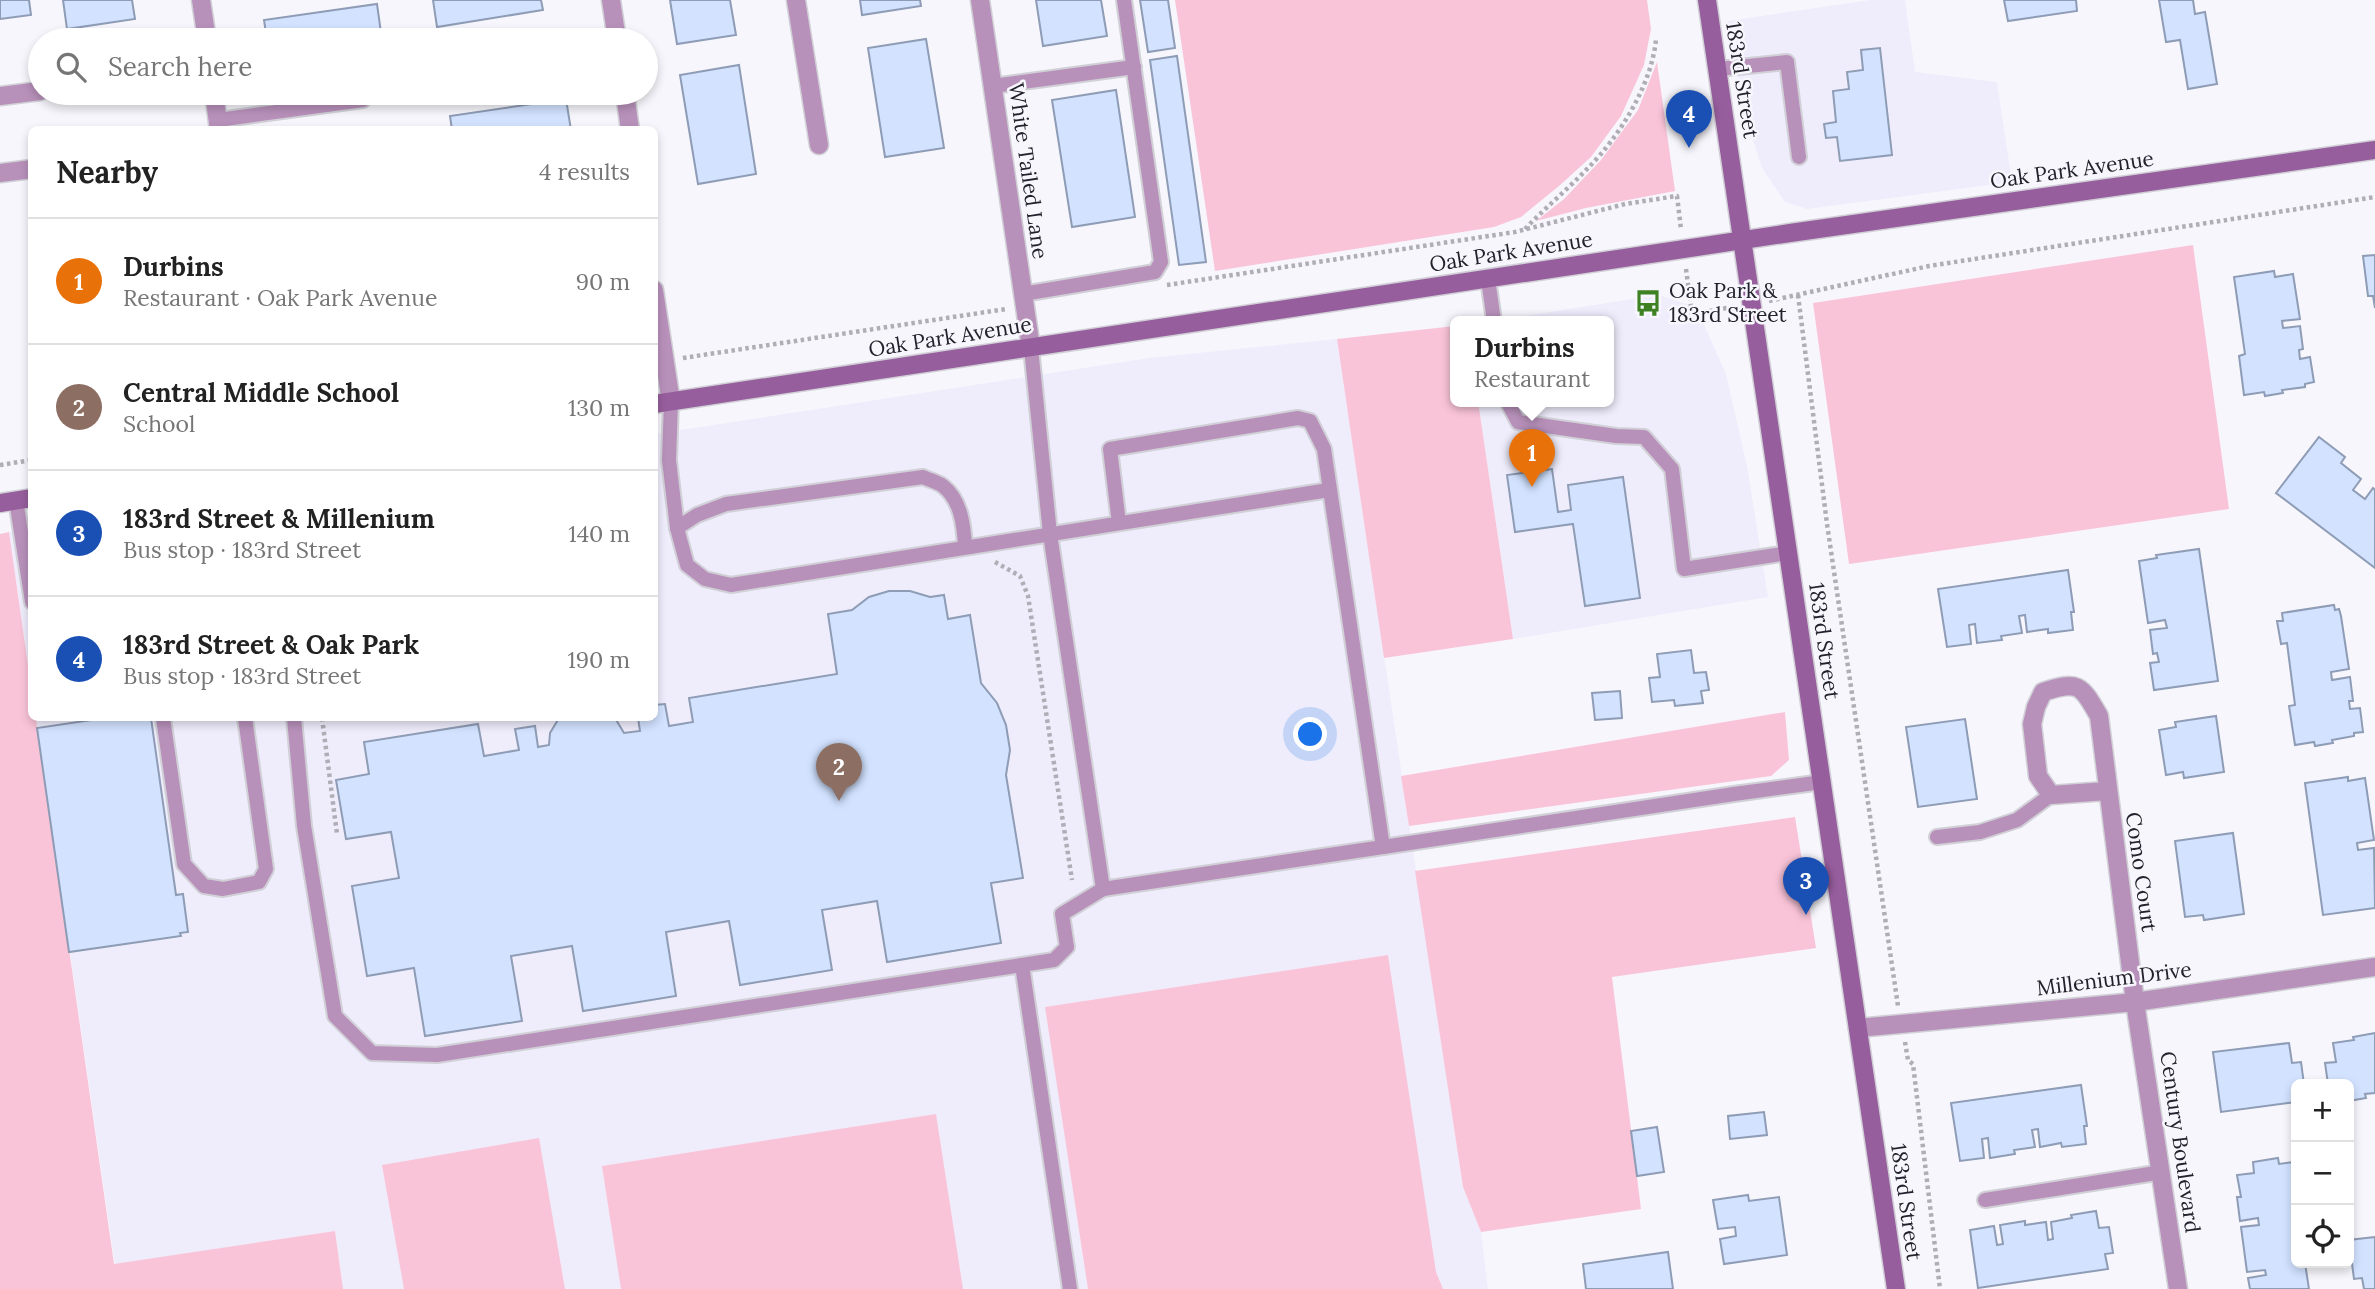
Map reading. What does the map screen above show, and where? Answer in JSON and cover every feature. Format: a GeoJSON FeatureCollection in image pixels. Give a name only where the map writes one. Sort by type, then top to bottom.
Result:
{"type":"FeatureCollection","features":[{"type":"Feature","properties":{"kind":"street"},"geometry":{"type":"LineString","coordinates":[[201,0],[205,28]]}},
{"type":"Feature","properties":{"kind":"street"},"geometry":{"type":"LineString","coordinates":[[611,0],[615,28]]}},
{"type":"Feature","properties":{"kind":"street"},"geometry":{"type":"LineString","coordinates":[[796,0],[819,145]]}},
{"type":"Feature","properties":{"kind":"street","name":"White Tailed Lane"},"geometry":{"type":"LineString","coordinates":[[980,0],[1031,348]]}},
{"type":"Feature","properties":{"kind":"street","name":"183rd Street"},"geometry":{"type":"LineString","coordinates":[[1707,0],[1896,1289]]}},
{"type":"Feature","properties":{"kind":"street"},"geometry":{"type":"LineString","coordinates":[[0,96],[28,92]]}},
{"type":"Feature","properties":{"kind":"street"},"geometry":{"type":"LineString","coordinates":[[216,105],[218,125]]}},
{"type":"Feature","properties":{"kind":"street"},"geometry":{"type":"LineString","coordinates":[[627,105],[629,126]]}},
{"type":"Feature","properties":{"kind":"street","name":"Oak Park Avenue"},"geometry":{"type":"LineString","coordinates":[[663,403],[1744,240],[2375,150]]}},
{"type":"Feature","properties":{"kind":"street"},"geometry":{"type":"LineString","coordinates":[[0,173],[28,170]]}},
{"type":"Feature","properties":{"kind":"street"},"geometry":{"type":"LineString","coordinates":[[658,333],[663,403]]}},
{"type":"Feature","properties":{"kind":"street","name":"Como Court"},"geometry":{"type":"LineString","coordinates":[[2107,791],[2051,795],[2038,776],[2032,724],[2043,692],[2066,685],[2085,692],[2099,716],[2136,1002]]}},
{"type":"Feature","properties":{"kind":"street","name":"Millenium Drive"},"geometry":{"type":"LineString","coordinates":[[1858,1028],[2136,1002],[2375,967]]}},
{"type":"Feature","properties":{"kind":"street","name":"Century Boulevard"},"geometry":{"type":"LineString","coordinates":[[2136,1002],[2178,1289]]}},
{"type":"Feature","properties":{"kind":"lane"},"geometry":{"type":"LineString","coordinates":[[1023,294],[1155,272],[1161,262],[1125,0]]}},
{"type":"Feature","properties":{"kind":"lane"},"geometry":{"type":"LineString","coordinates":[[1718,69],[1787,62],[1799,157]]}},
{"type":"Feature","properties":{"kind":"lane"},"geometry":{"type":"LineString","coordinates":[[993,86],[1134,66]]}},
{"type":"Feature","properties":{"kind":"lane"},"geometry":{"type":"LineString","coordinates":[[218,125],[334,105]]}},
{"type":"Feature","properties":{"kind":"lane"},"geometry":{"type":"LineString","coordinates":[[1488,279],[1493,316]]}},
{"type":"Feature","properties":{"kind":"lane"},"geometry":{"type":"LineString","coordinates":[[1031,348],[1050,534],[1104,889]]}},
{"type":"Feature","properties":{"kind":"lane"},"geometry":{"type":"LineString","coordinates":[[663,403],[677,528],[687,565],[705,579],[731,585],[1329,490]]}},
{"type":"Feature","properties":{"kind":"lane"},"geometry":{"type":"LineString","coordinates":[[1510,407],[1518,422],[1616,436],[1644,437],[1672,469],[1684,569],[1788,553]]}},
{"type":"Feature","properties":{"kind":"lane"},"geometry":{"type":"LineString","coordinates":[[1119,523],[1110,449],[1298,418],[1310,421],[1324,449],[1383,847]]}},
{"type":"Feature","properties":{"kind":"lane"},"geometry":{"type":"LineString","coordinates":[[677,528],[697,515],[726,504],[923,477],[943,485],[953,498],[961,514],[965,547]]}},
{"type":"Feature","properties":{"kind":"lane"},"geometry":{"type":"LineString","coordinates":[[16,500],[28,576]]}},
{"type":"Feature","properties":{"kind":"lane"},"geometry":{"type":"LineString","coordinates":[[163,721],[184,864],[204,886],[223,889],[259,883],[267,869],[245,721]]}},
{"type":"Feature","properties":{"kind":"lane"},"geometry":{"type":"LineString","coordinates":[[294,721],[304,826],[335,1016],[372,1053],[437,1055],[1054,960],[1067,947],[1062,914],[1104,889],[1822,782]]}},
{"type":"Feature","properties":{"kind":"lane"},"geometry":{"type":"LineString","coordinates":[[1937,837],[1980,832],[2017,820],[2051,795]]}},
{"type":"Feature","properties":{"kind":"lane"},"geometry":{"type":"LineString","coordinates":[[1022,965],[1070,1289]]}},
{"type":"Feature","properties":{"kind":"lane"},"geometry":{"type":"LineString","coordinates":[[1985,1200],[2162,1172]]}},
{"type":"Feature","properties":{"kind":"path"},"geometry":{"type":"LineString","coordinates":[[1524,230],[1590,166],[1630,114],[1644,84],[1655,51],[1656,39]]}},
{"type":"Feature","properties":{"kind":"path"},"geometry":{"type":"LineString","coordinates":[[1492,235],[1524,230],[1625,204],[1677,196]]}},
{"type":"Feature","properties":{"kind":"path"},"geometry":{"type":"LineString","coordinates":[[1896,996],[1826,524],[1798,295],[1929,266],[2375,197]]}},
{"type":"Feature","properties":{"kind":"path"},"geometry":{"type":"LineString","coordinates":[[0,465],[28,461]]}},
{"type":"Feature","properties":{"kind":"path"},"geometry":{"type":"LineString","coordinates":[[992,561],[1020,576],[1028,596],[1072,880]]}},
{"type":"Feature","properties":{"kind":"path"},"geometry":{"type":"LineString","coordinates":[[322,721],[337,834]]}},
{"type":"Feature","properties":{"kind":"path"},"geometry":{"type":"LineString","coordinates":[[1908,1060],[1913,1064],[1940,1289]]}},
{"type":"Feature","properties":{"kind":"shaded area"},"geometry":{"type":"Polygon","coordinates":[[[1175,0],[1647,0],[1651,29],[1644,65],[1621,116],[1591,157],[1521,217],[1494,227],[1215,271],[1175,0]]]}},
{"type":"Feature","properties":{"kind":"shaded area"},"geometry":{"type":"Polygon","coordinates":[[[1870,0],[1905,0],[1915,72],[1997,82],[2012,182],[1807,209],[1785,202],[1762,168],[1746,118],[1728,21],[1870,0]]]}},
{"type":"Feature","properties":{"kind":"shaded area"},"geometry":{"type":"Polygon","coordinates":[[[1657,62],[1675,191],[1586,208],[1536,221],[1564,199],[1601,160],[1638,110],[1657,62]]]}},
{"type":"Feature","properties":{"kind":"shaded area"},"geometry":{"type":"Polygon","coordinates":[[[2193,245],[2229,509],[1849,564],[1813,303],[2193,245]]]}},
{"type":"Feature","properties":{"kind":"shaded area"},"geometry":{"type":"Polygon","coordinates":[[[1658,295],[1696,307],[1726,374],[1747,466],[1768,597],[1513,639],[1479,407],[1614,407],[1614,316],[1525,316],[1658,295]]]}},
{"type":"Feature","properties":{"kind":"shaded area"},"geometry":{"type":"Polygon","coordinates":[[[1450,327],[1450,407],[1479,407],[1513,639],[1384,658],[1337,339],[1450,327]]]}},
{"type":"Feature","properties":{"kind":"shaded area"},"geometry":{"type":"Polygon","coordinates":[[[1337,339],[1463,1187],[1481,1232],[1488,1289],[343,1289],[335,1231],[115,1265],[36,721],[658,721],[658,434],[1149,358],[1337,339]]]}},
{"type":"Feature","properties":{"kind":"shaded area"},"geometry":{"type":"Polygon","coordinates":[[[28,529],[28,665],[9,532],[28,529]]]}},
{"type":"Feature","properties":{"kind":"shaded area"},"geometry":{"type":"Polygon","coordinates":[[[9,532],[28,665],[28,721],[36,721],[114,1264],[335,1231],[343,1289],[0,1289],[0,534],[9,532]]]}},
{"type":"Feature","properties":{"kind":"shaded area"},"geometry":{"type":"Polygon","coordinates":[[[1785,712],[1789,760],[1771,776],[1409,826],[1401,776],[1785,712]]]}},
{"type":"Feature","properties":{"kind":"shaded area"},"geometry":{"type":"Polygon","coordinates":[[[1795,817],[1816,948],[1612,977],[1641,1209],[1481,1232],[1463,1187],[1415,871],[1795,817]]]}},
{"type":"Feature","properties":{"kind":"shaded area"},"geometry":{"type":"Polygon","coordinates":[[[1388,955],[1436,1272],[1443,1289],[1088,1289],[1045,1007],[1388,955]]]}},
{"type":"Feature","properties":{"kind":"shaded area"},"geometry":{"type":"Polygon","coordinates":[[[936,1114],[963,1289],[621,1289],[602,1166],[936,1114]]]}},
{"type":"Feature","properties":{"kind":"shaded area"},"geometry":{"type":"Polygon","coordinates":[[[539,1138],[565,1289],[404,1289],[382,1165],[539,1138]]]}},
{"type":"Feature","properties":{"kind":"building"},"geometry":{"type":"Polygon","coordinates":[[[0,0],[29,0],[31,15],[0,19],[0,0]]]}},
{"type":"Feature","properties":{"kind":"building"},"geometry":{"type":"Polygon","coordinates":[[[63,0],[132,0],[135,19],[67,28],[63,0]]]}},
{"type":"Feature","properties":{"kind":"building"},"geometry":{"type":"Polygon","coordinates":[[[433,0],[541,0],[543,10],[437,27],[433,0]]]}},
{"type":"Feature","properties":{"kind":"building"},"geometry":{"type":"Polygon","coordinates":[[[670,0],[730,0],[736,35],[677,44],[670,0]]]}},
{"type":"Feature","properties":{"kind":"building"},"geometry":{"type":"Polygon","coordinates":[[[860,0],[920,0],[921,6],[862,15],[860,0]]]}},
{"type":"Feature","properties":{"kind":"building"},"geometry":{"type":"Polygon","coordinates":[[[1036,0],[1101,0],[1107,36],[1043,46],[1036,0]]]}},
{"type":"Feature","properties":{"kind":"building"},"geometry":{"type":"Polygon","coordinates":[[[1140,0],[1168,0],[1175,48],[1148,52],[1140,0]]]}},
{"type":"Feature","properties":{"kind":"building"},"geometry":{"type":"Polygon","coordinates":[[[2004,0],[2076,0],[2077,11],[2008,21],[2004,0]]]}},
{"type":"Feature","properties":{"kind":"building"},"geometry":{"type":"Polygon","coordinates":[[[2159,0],[2193,0],[2195,14],[2205,12],[2217,84],[2188,89],[2180,40],[2166,42],[2159,0]]]}},
{"type":"Feature","properties":{"kind":"building"},"geometry":{"type":"Polygon","coordinates":[[[377,4],[380,28],[265,28],[264,20],[377,4]]]}},
{"type":"Feature","properties":{"kind":"building"},"geometry":{"type":"Polygon","coordinates":[[[926,39],[944,148],[885,157],[868,48],[926,39]]]}},
{"type":"Feature","properties":{"kind":"building"},"geometry":{"type":"Polygon","coordinates":[[[1880,48],[1892,155],[1840,161],[1837,137],[1826,138],[1824,124],[1836,122],[1833,91],[1849,89],[1847,72],[1863,70],[1861,50],[1880,48]]]}},
{"type":"Feature","properties":{"kind":"building"},"geometry":{"type":"Polygon","coordinates":[[[1177,56],[1206,262],[1179,265],[1150,60],[1177,56]]]}},
{"type":"Feature","properties":{"kind":"building"},"geometry":{"type":"Polygon","coordinates":[[[739,65],[756,174],[698,184],[680,75],[739,65]]]}},
{"type":"Feature","properties":{"kind":"building"},"geometry":{"type":"Polygon","coordinates":[[[1116,90],[1135,217],[1072,227],[1052,100],[1116,90]]]}},
{"type":"Feature","properties":{"kind":"building"},"geometry":{"type":"Polygon","coordinates":[[[525,105],[567,105],[570,126],[451,126],[450,116],[525,105]]]}},
{"type":"Feature","properties":{"kind":"building"},"geometry":{"type":"Polygon","coordinates":[[[2375,255],[2375,308],[2373,296],[2368,296],[2363,256],[2375,255]]]}},
{"type":"Feature","properties":{"kind":"building"},"geometry":{"type":"Polygon","coordinates":[[[2274,271],[2275,277],[2293,274],[2300,319],[2282,321],[2283,328],[2300,326],[2303,349],[2299,350],[2300,359],[2310,357],[2314,382],[2305,384],[2305,387],[2282,390],[2283,393],[2244,395],[2239,356],[2245,354],[2234,277],[2274,271]]]}},
{"type":"Feature","properties":{"kind":"building"},"geometry":{"type":"Polygon","coordinates":[[[2319,437],[2345,457],[2341,463],[2361,479],[2353,490],[2365,499],[2373,488],[2375,490],[2375,568],[2276,493],[2319,437]]]}},
{"type":"Feature","properties":{"kind":"building"},"geometry":{"type":"Polygon","coordinates":[[[1552,469],[1558,512],[1571,510],[1568,485],[1623,477],[1640,598],[1585,606],[1573,524],[1515,532],[1507,475],[1552,469]]]}},
{"type":"Feature","properties":{"kind":"building"},"geometry":{"type":"Polygon","coordinates":[[[2199,549],[2218,681],[2154,690],[2150,663],[2159,662],[2157,653],[2153,654],[2150,630],[2167,628],[2165,620],[2148,623],[2139,561],[2157,558],[2156,555],[2199,549]]]}},
{"type":"Feature","properties":{"kind":"building"},"geometry":{"type":"Polygon","coordinates":[[[2068,570],[2074,612],[2071,612],[2073,630],[2027,632],[2025,615],[2019,616],[2022,633],[2001,636],[2002,640],[1977,643],[1975,624],[1969,625],[1971,644],[1947,647],[1938,589],[2068,570]]]}},
{"type":"Feature","properties":{"kind":"building"},"geometry":{"type":"Polygon","coordinates":[[[889,591],[910,591],[930,597],[944,595],[948,619],[970,615],[981,683],[997,703],[1006,725],[1010,750],[1006,775],[1023,878],[991,883],[1001,943],[887,962],[877,901],[822,910],[832,970],[740,985],[729,921],[666,932],[676,996],[583,1011],[572,946],[511,956],[522,1021],[425,1036],[414,968],[367,976],[352,886],[399,878],[391,832],[346,839],[336,780],[369,774],[364,742],[478,724],[484,756],[519,750],[515,729],[535,726],[538,747],[549,745],[550,733],[557,721],[617,721],[624,733],[640,731],[638,721],[658,721],[658,705],[665,704],[669,726],[693,722],[689,698],[837,674],[828,614],[852,610],[869,597],[889,591]]]}},
{"type":"Feature","properties":{"kind":"building"},"geometry":{"type":"Polygon","coordinates":[[[2334,605],[2341,616],[2349,669],[2331,672],[2332,680],[2350,677],[2353,701],[2349,701],[2350,709],[2360,708],[2363,732],[2332,740],[2333,743],[2295,745],[2289,706],[2295,705],[2287,643],[2281,644],[2277,621],[2283,621],[2282,613],[2334,605]]]}},
{"type":"Feature","properties":{"kind":"building"},"geometry":{"type":"Polygon","coordinates":[[[1691,650],[1694,673],[1706,672],[1709,690],[1701,691],[1703,703],[1675,706],[1674,700],[1652,702],[1649,678],[1660,677],[1657,654],[1691,650]]]}},
{"type":"Feature","properties":{"kind":"building"},"geometry":{"type":"Polygon","coordinates":[[[1620,691],[1622,718],[1595,720],[1592,693],[1620,691]]]}},
{"type":"Feature","properties":{"kind":"building"},"geometry":{"type":"Polygon","coordinates":[[[2216,716],[2224,772],[2184,778],[2183,772],[2166,775],[2159,730],[2176,727],[2175,722],[2216,716]]]}},
{"type":"Feature","properties":{"kind":"building"},"geometry":{"type":"Polygon","coordinates":[[[1965,719],[1977,799],[1918,807],[1906,727],[1965,719]]]}},
{"type":"Feature","properties":{"kind":"building"},"geometry":{"type":"Polygon","coordinates":[[[85,721],[151,721],[176,895],[183,894],[188,932],[180,933],[181,936],[69,952],[37,728],[85,721]]]}},
{"type":"Feature","properties":{"kind":"building"},"geometry":{"type":"Polygon","coordinates":[[[2348,777],[2348,781],[2365,778],[2374,840],[2357,843],[2358,850],[2374,848],[2375,908],[2323,915],[2305,783],[2348,777]]]}},
{"type":"Feature","properties":{"kind":"building"},"geometry":{"type":"Polygon","coordinates":[[[2233,833],[2244,914],[2204,920],[2203,915],[2185,917],[2175,841],[2233,833]]]}},
{"type":"Feature","properties":{"kind":"building"},"geometry":{"type":"Polygon","coordinates":[[[2375,1033],[2375,1093],[2365,1094],[2366,1098],[2354,1100],[2354,1079],[2327,1079],[2325,1063],[2336,1062],[2333,1043],[2354,1040],[2353,1037],[2375,1033]]]}},
{"type":"Feature","properties":{"kind":"building"},"geometry":{"type":"Polygon","coordinates":[[[2289,1043],[2292,1063],[2301,1062],[2303,1079],[2291,1079],[2291,1103],[2221,1112],[2213,1052],[2289,1043]]]}},
{"type":"Feature","properties":{"kind":"building"},"geometry":{"type":"Polygon","coordinates":[[[2081,1085],[2087,1126],[2084,1126],[2086,1144],[2062,1147],[2061,1143],[2040,1147],[2038,1129],[2032,1130],[2035,1147],[1990,1158],[1988,1138],[1982,1139],[1984,1158],[1960,1161],[1951,1103],[2081,1085]]]}},
{"type":"Feature","properties":{"kind":"building"},"geometry":{"type":"Polygon","coordinates":[[[1764,1112],[1767,1135],[1730,1139],[1728,1116],[1764,1112]]]}},
{"type":"Feature","properties":{"kind":"building"},"geometry":{"type":"Polygon","coordinates":[[[1657,1127],[1664,1172],[1637,1176],[1631,1131],[1657,1127]]]}},
{"type":"Feature","properties":{"kind":"building"},"geometry":{"type":"Polygon","coordinates":[[[2278,1158],[2279,1164],[2291,1162],[2291,1268],[2306,1268],[2309,1289],[2250,1289],[2248,1278],[2266,1275],[2265,1270],[2247,1272],[2241,1227],[2259,1225],[2258,1218],[2240,1221],[2237,1197],[2241,1197],[2237,1175],[2254,1173],[2253,1162],[2278,1158]]]}},
{"type":"Feature","properties":{"kind":"building"},"geometry":{"type":"Polygon","coordinates":[[[1748,1195],[1749,1201],[1779,1197],[1787,1255],[1724,1264],[1720,1239],[1736,1236],[1735,1227],[1718,1229],[1713,1200],[1748,1195]]]}},
{"type":"Feature","properties":{"kind":"building"},"geometry":{"type":"Polygon","coordinates":[[[2096,1211],[2099,1228],[2109,1227],[2113,1253],[2105,1254],[2108,1269],[1978,1288],[1970,1230],[1994,1226],[1997,1245],[2003,1244],[2000,1225],[2025,1221],[2025,1225],[2046,1222],[2048,1240],[2053,1239],[2051,1222],[2096,1211]]]}},
{"type":"Feature","properties":{"kind":"building"},"geometry":{"type":"Polygon","coordinates":[[[2375,1237],[2375,1289],[2364,1289],[2362,1278],[2354,1279],[2354,1239],[2375,1237]]]}},
{"type":"Feature","properties":{"kind":"building"},"geometry":{"type":"Polygon","coordinates":[[[1668,1252],[1673,1289],[1586,1289],[1583,1264],[1668,1252]]]}},
{"type":"Feature","properties":{"kind":"place","name":"183rd Street & Oak Park"},"geometry":{"type":"Point","coordinates":[1689,148]}},
{"type":"Feature","properties":{"kind":"place","name":"Oak Park & 183rd Street"},"geometry":{"type":"Point","coordinates":[1648,303]}},
{"type":"Feature","properties":{"kind":"place","name":"Durbins"},"geometry":{"type":"Point","coordinates":[1532,487]}},
{"type":"Feature","properties":{"kind":"place","name":"Central Middle School"},"geometry":{"type":"Point","coordinates":[839,801]}},
{"type":"Feature","properties":{"kind":"place","name":"183rd Street & Millenium"},"geometry":{"type":"Point","coordinates":[1806,915]}}]}
